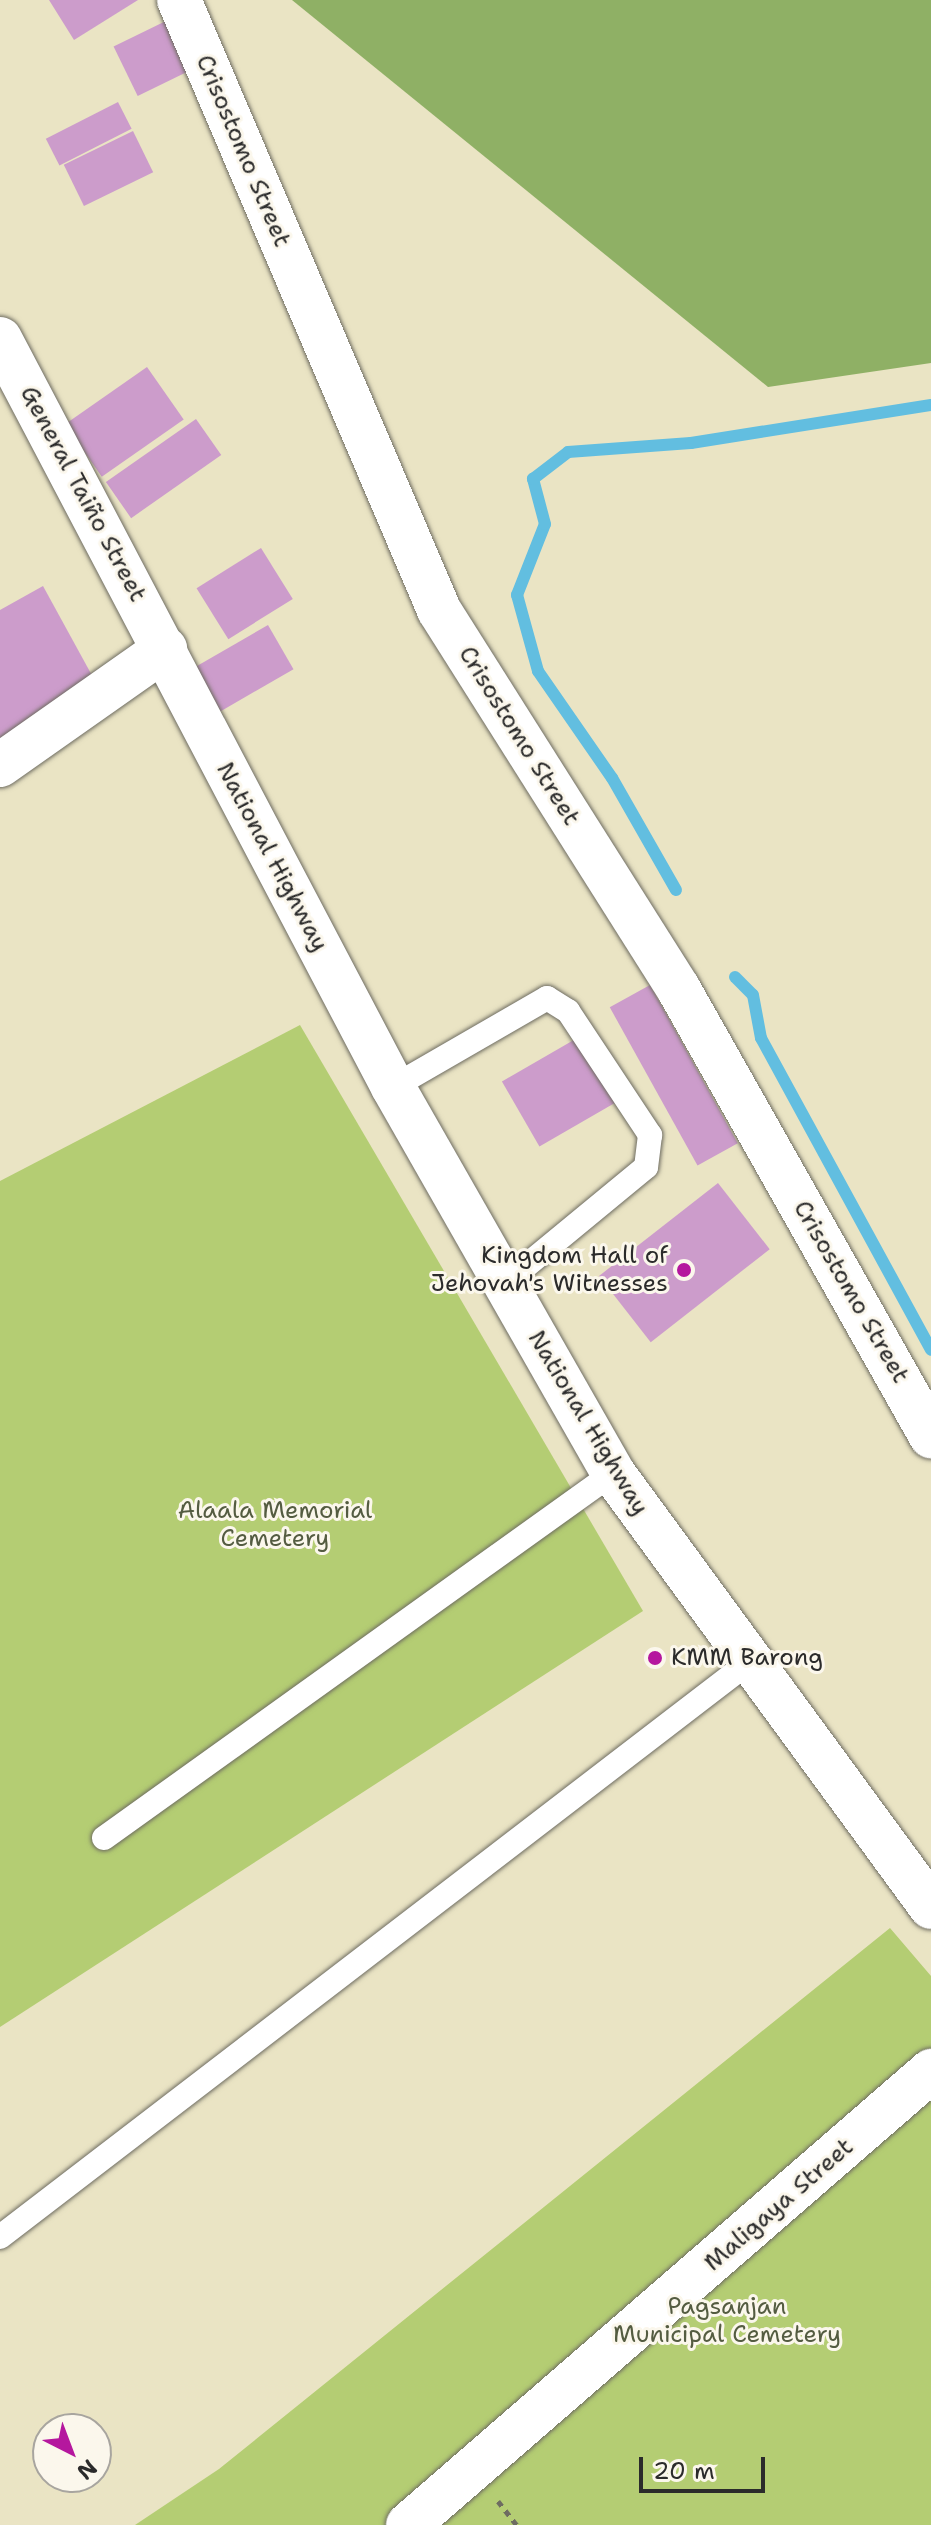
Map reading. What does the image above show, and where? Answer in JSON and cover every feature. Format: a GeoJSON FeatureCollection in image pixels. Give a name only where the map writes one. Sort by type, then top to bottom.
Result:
{"type":"FeatureCollection","features":[{"type":"Feature","properties":{"kind":"street","name":"Crisostomo Street"},"geometry":{"type":"LineString","coordinates":[[179,0],[439,610],[678,988],[931,1436]]}},
{"type":"Feature","properties":{"kind":"street","name":"General Taiño Street"},"geometry":{"type":"LineString","coordinates":[[0,339],[165,649]]}},
{"type":"Feature","properties":{"kind":"street"},"geometry":{"type":"LineString","coordinates":[[0,765],[165,649]]}},
{"type":"Feature","properties":{"kind":"street","name":"National Highway"},"geometry":{"type":"LineString","coordinates":[[165,649],[393,1087],[613,1473],[931,1907]]}},
{"type":"Feature","properties":{"kind":"street","name":"Maligaya Street"},"geometry":{"type":"LineString","coordinates":[[408,2525],[931,2071]]}},
{"type":"Feature","properties":{"kind":"lane"},"geometry":{"type":"LineString","coordinates":[[393,1087],[547,998],[568,1011],[650,1135],[646,1167],[504,1284]]}},
{"type":"Feature","properties":{"kind":"lane"},"geometry":{"type":"LineString","coordinates":[[104,1838],[613,1473]]}},
{"type":"Feature","properties":{"kind":"lane"},"geometry":{"type":"LineString","coordinates":[[0,2237],[749,1662]]}},
{"type":"Feature","properties":{"kind":"green space"},"geometry":{"type":"Polygon","coordinates":[[[292,0],[931,0],[931,363],[768,387],[292,0]]]}},
{"type":"Feature","properties":{"kind":"green space","name":"Alaala Memorial Cemetery"},"geometry":{"type":"Polygon","coordinates":[[[300,1025],[643,1611],[0,2027],[0,1181],[300,1025]]]}},
{"type":"Feature","properties":{"kind":"green space","name":"Pagsanjan Municipal Cemetery"},"geometry":{"type":"Polygon","coordinates":[[[890,1928],[931,1976],[931,2525],[135,2525],[219,2469],[890,1928]]]}},
{"type":"Feature","properties":{"kind":"building"},"geometry":{"type":"Polygon","coordinates":[[[49,0],[138,0],[74,40],[49,0]]]}},
{"type":"Feature","properties":{"kind":"building"},"geometry":{"type":"Polygon","coordinates":[[[172,18],[196,67],[138,96],[114,46],[172,18]]]}},
{"type":"Feature","properties":{"kind":"building"},"geometry":{"type":"Polygon","coordinates":[[[118,102],[132,129],[59,166],[46,139],[118,102]]]}},
{"type":"Feature","properties":{"kind":"building"},"geometry":{"type":"Polygon","coordinates":[[[133,131],[153,172],[84,206],[64,165],[133,131]]]}},
{"type":"Feature","properties":{"kind":"building"},"geometry":{"type":"Polygon","coordinates":[[[147,367],[184,419],[102,477],[65,424],[147,367]]]}},
{"type":"Feature","properties":{"kind":"building"},"geometry":{"type":"Polygon","coordinates":[[[196,419],[221,455],[131,518],[106,482],[196,419]]]}},
{"type":"Feature","properties":{"kind":"building"},"geometry":{"type":"Polygon","coordinates":[[[261,548],[293,599],[228,639],[197,588],[261,548]]]}},
{"type":"Feature","properties":{"kind":"building"},"geometry":{"type":"Polygon","coordinates":[[[43,586],[106,701],[0,760],[0,610],[43,586]]]}},
{"type":"Feature","properties":{"kind":"building"},"geometry":{"type":"Polygon","coordinates":[[[268,625],[294,669],[221,711],[195,667],[268,625]]]}},
{"type":"Feature","properties":{"kind":"building"},"geometry":{"type":"Polygon","coordinates":[[[650,985],[738,1143],[698,1166],[610,1007],[650,985]]]}},
{"type":"Feature","properties":{"kind":"building"},"geometry":{"type":"Polygon","coordinates":[[[579,1037],[616,1102],[539,1146],[502,1082],[579,1037]]]}},
{"type":"Feature","properties":{"kind":"building"},"geometry":{"type":"Polygon","coordinates":[[[718,1183],[770,1249],[651,1342],[599,1276],[718,1183]]]}},
{"type":"Feature","properties":{"kind":"waterway"},"geometry":{"type":"LineString","coordinates":[[676,890],[612,778],[538,671],[517,595],[545,524],[533,479],[568,452],[691,443],[931,405]]}},
{"type":"Feature","properties":{"kind":"waterway"},"geometry":{"type":"LineString","coordinates":[[735,977],[753,995],[761,1038],[931,1350]]}},
{"type":"Feature","properties":{"kind":"place","name":"Kingdom Hall of Jehovah's Witnesses"},"geometry":{"type":"Point","coordinates":[684,1270]}},
{"type":"Feature","properties":{"kind":"place","name":"KMM Barong"},"geometry":{"type":"Point","coordinates":[655,1658]}}]}
